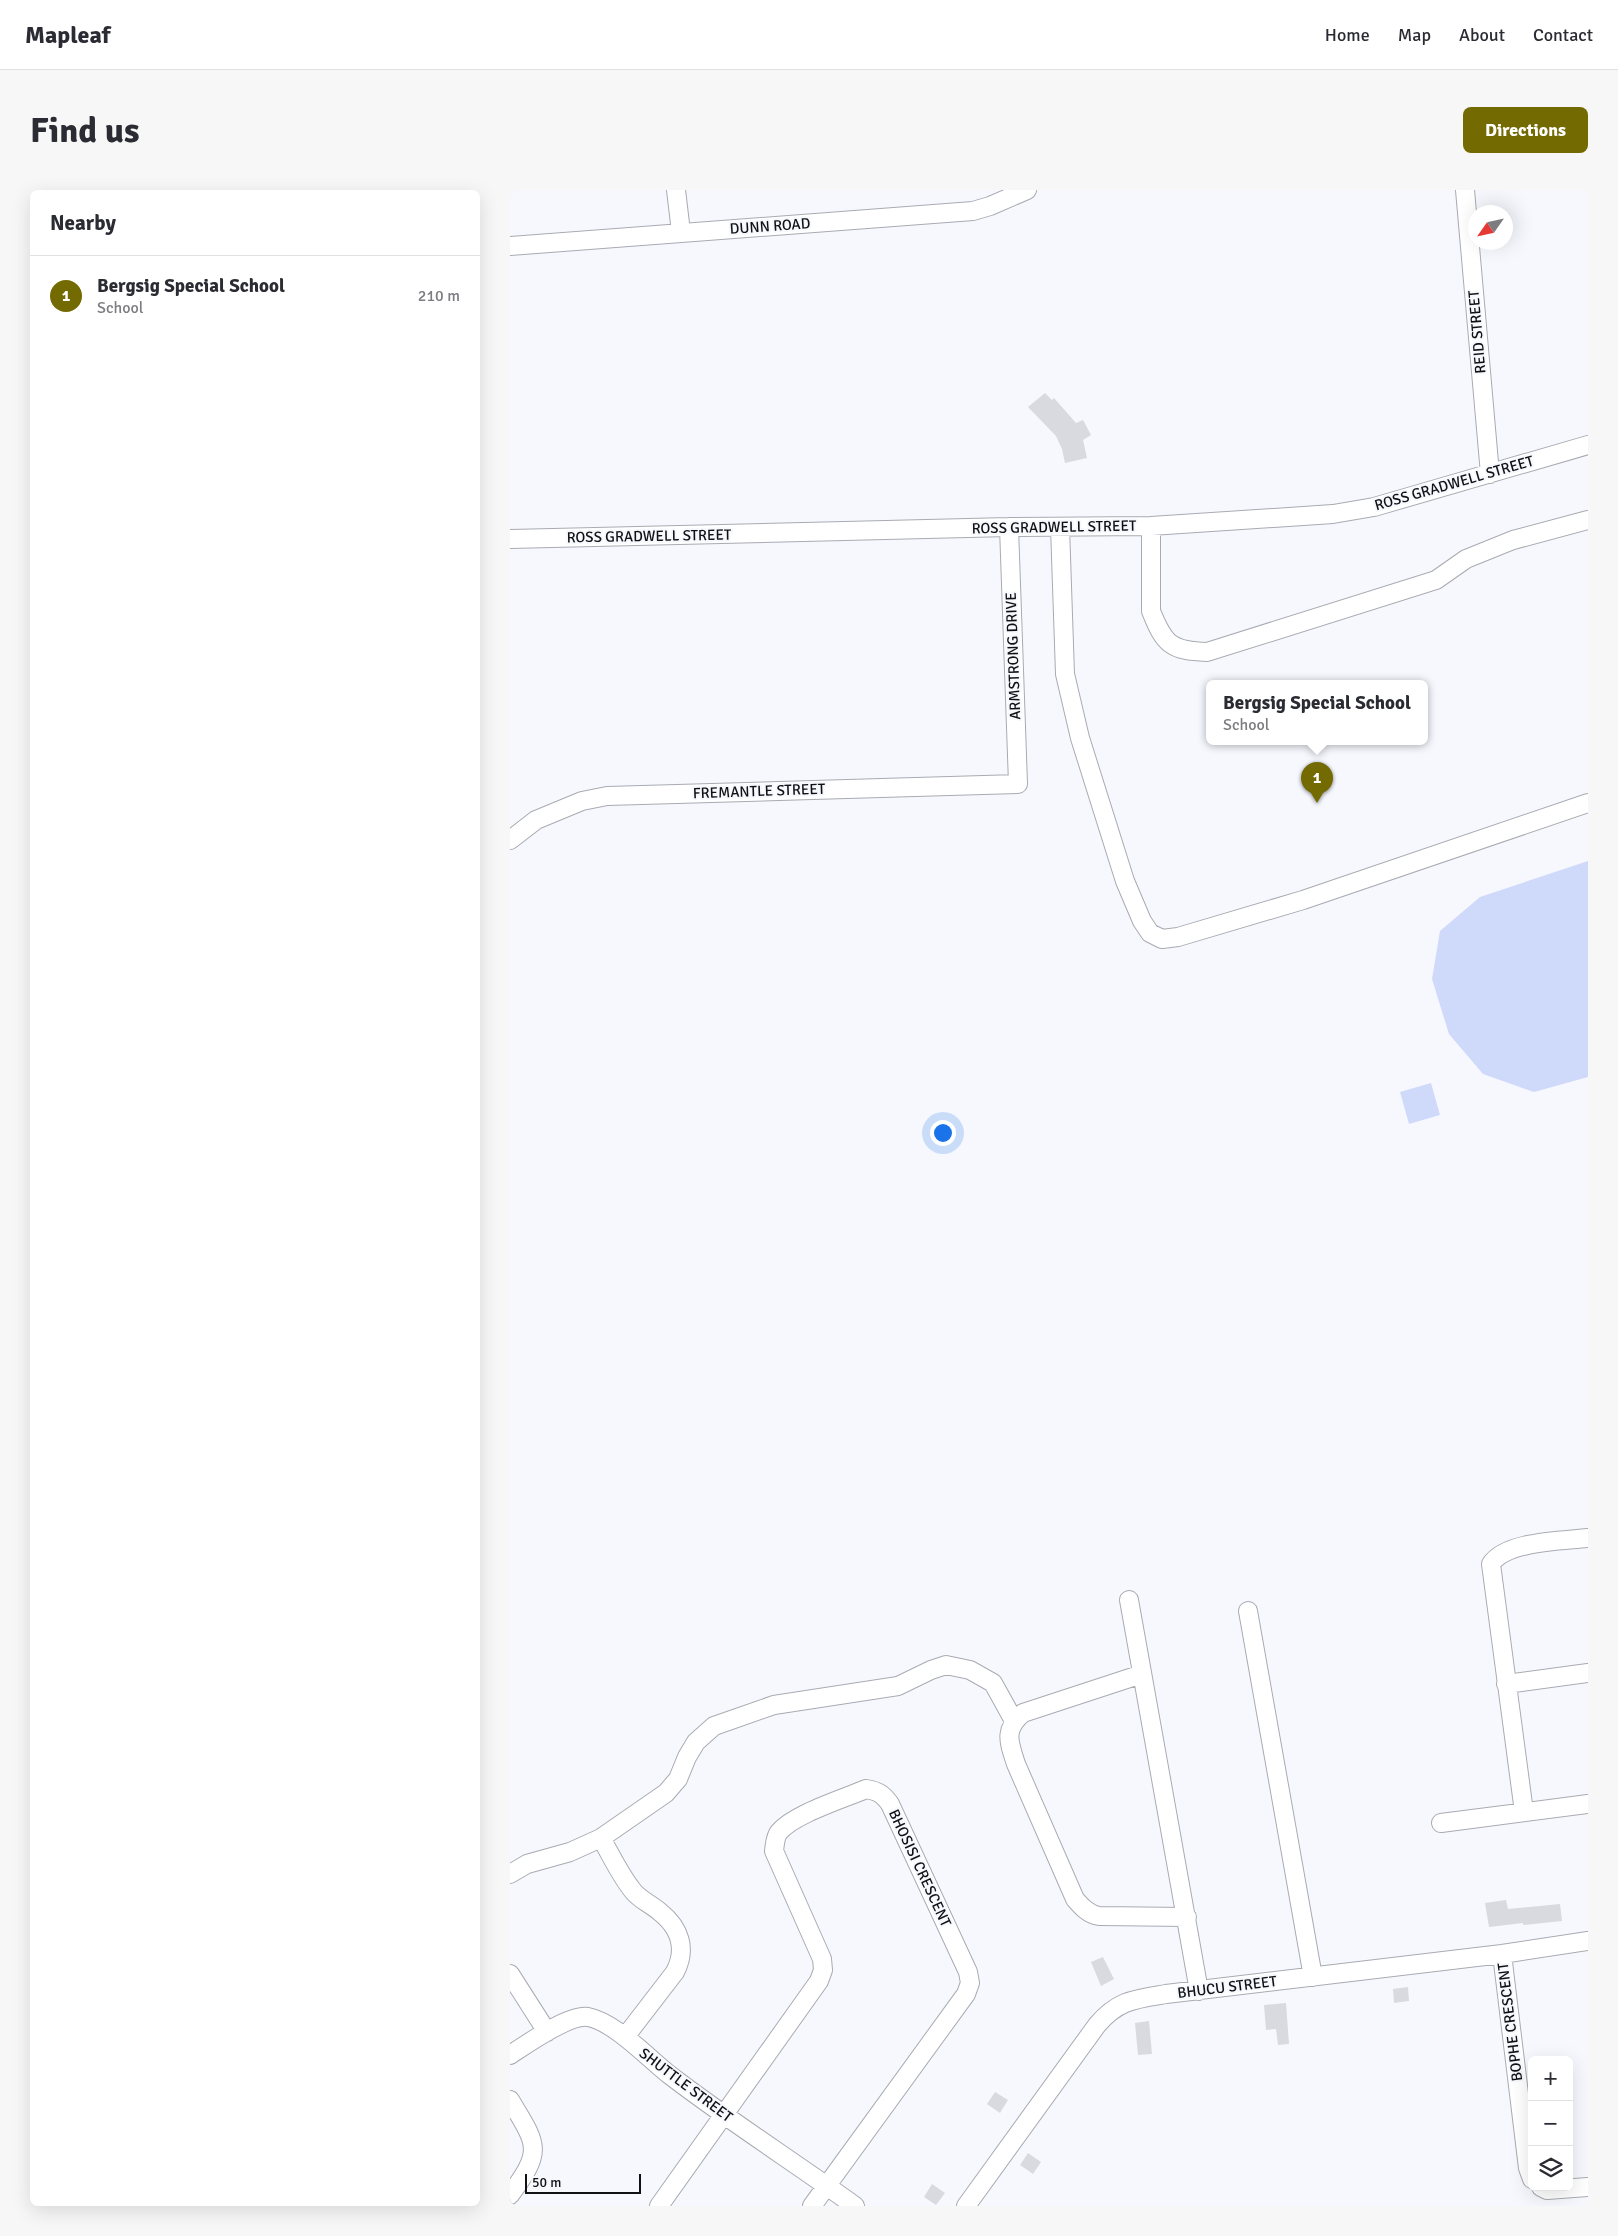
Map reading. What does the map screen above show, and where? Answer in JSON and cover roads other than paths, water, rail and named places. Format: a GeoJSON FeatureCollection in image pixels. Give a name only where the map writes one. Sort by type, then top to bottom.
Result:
{"type":"FeatureCollection","features":[{"type":"Feature","properties":{"kind":"street"},"geometry":{"type":"LineString","coordinates":[[676,190],[681,232]]}},
{"type":"Feature","properties":{"kind":"street","name":"DUNN ROAD"},"geometry":{"type":"LineString","coordinates":[[510,246],[973,211],[990,206],[1027,190]]}},
{"type":"Feature","properties":{"kind":"street","name":"REID STREET"},"geometry":{"type":"LineString","coordinates":[[1465,190],[1490,474]]}},
{"type":"Feature","properties":{"kind":"street","name":"ROSS GRADWELL STREET"},"geometry":{"type":"LineString","coordinates":[[510,540],[1009,527],[1151,526],[1333,514],[1374,507],[1588,445]]}},
{"type":"Feature","properties":{"kind":"street"},"geometry":{"type":"LineString","coordinates":[[1151,526],[1151,611],[1156,623],[1171,645],[1179,650],[1206,652],[1436,580],[1466,559],[1513,540],[1588,520]]}},
{"type":"Feature","properties":{"kind":"street","name":"ARMSTRONG DRIVE"},"geometry":{"type":"LineString","coordinates":[[1009,527],[1018,784]]}},
{"type":"Feature","properties":{"kind":"street"},"geometry":{"type":"LineString","coordinates":[[1060,527],[1063,653],[1067,691],[1125,881],[1142,921],[1150,933],[1162,940],[1303,900],[1588,803]]}},
{"type":"Feature","properties":{"kind":"street","name":"FREMANTLE STREET"},"geometry":{"type":"LineString","coordinates":[[510,840],[536,820],[582,801],[607,796],[1018,784]]}},
{"type":"Feature","properties":{"kind":"street"},"geometry":{"type":"LineString","coordinates":[[1524,1812],[1491,1564],[1495,1557],[1512,1548],[1588,1538]]}},
{"type":"Feature","properties":{"kind":"street"},"geometry":{"type":"LineString","coordinates":[[1129,1600],[1199,1990]]}},
{"type":"Feature","properties":{"kind":"street"},"geometry":{"type":"LineString","coordinates":[[1248,1611],[1313,1977]]}},
{"type":"Feature","properties":{"kind":"street"},"geometry":{"type":"LineString","coordinates":[[510,1874],[527,1864],[570,1852],[602,1838],[666,1793],[678,1779],[687,1757],[696,1742],[714,1726],[774,1705],[898,1686],[946,1665],[963,1668],[993,1683],[1014,1721]]}},
{"type":"Feature","properties":{"kind":"street"},"geometry":{"type":"LineString","coordinates":[[1506,1684],[1588,1673]]}},
{"type":"Feature","properties":{"kind":"street"},"geometry":{"type":"LineString","coordinates":[[1142,1674],[1023,1713],[1014,1721],[1009,1729],[1010,1737],[1016,1764],[1075,1899],[1083,1908],[1091,1915],[1099,1916],[1187,1917]]}},
{"type":"Feature","properties":{"kind":"street","name":"BHOSISI CRESCENT"},"geometry":{"type":"LineString","coordinates":[[724,2115],[820,1981],[823,1970],[822,1959],[774,1850],[778,1833],[791,1821],[866,1789],[876,1790],[884,1795],[890,1804],[968,1972],[970,1983],[966,1994],[827,2186]]}},
{"type":"Feature","properties":{"kind":"street"},"geometry":{"type":"LineString","coordinates":[[1441,1823],[1588,1804]]}},
{"type":"Feature","properties":{"kind":"street"},"geometry":{"type":"LineString","coordinates":[[602,1838],[633,1892],[667,1918],[676,1928],[680,1939],[681,1961],[675,1972],[625,2037]]}},
{"type":"Feature","properties":{"kind":"street","name":"BHUCU STREET"},"geometry":{"type":"LineString","coordinates":[[966,2206],[1109,2010],[1141,1998],[1502,1954],[1588,1941]]}},
{"type":"Feature","properties":{"kind":"street","name":"BOPHE CRESCENT"},"geometry":{"type":"LineString","coordinates":[[1502,1954],[1528,2168]]}},
{"type":"Feature","properties":{"kind":"street"},"geometry":{"type":"LineString","coordinates":[[510,1974],[547,2032]]}},
{"type":"Feature","properties":{"kind":"street","name":"SHUTTLE STREET"},"geometry":{"type":"LineString","coordinates":[[510,2055],[574,2018],[588,2017],[598,2021],[625,2037],[670,2076],[855,2206]]}},
{"type":"Feature","properties":{"kind":"street"},"geometry":{"type":"LineString","coordinates":[[510,2100],[534,2144],[533,2155],[527,2172],[510,2195]]}},
{"type":"Feature","properties":{"kind":"street"},"geometry":{"type":"LineString","coordinates":[[658,2206],[724,2115]]}},
{"type":"Feature","properties":{"kind":"street"},"geometry":{"type":"LineString","coordinates":[[812,2206],[827,2186]]}},
{"type":"Feature","properties":{"kind":"street"},"geometry":{"type":"LineString","coordinates":[[1573,2188],[1588,2187]]}},
{"type":"Feature","properties":{"kind":"place","name":"Bergsig Special School"},"geometry":{"type":"Point","coordinates":[1317,803]}}]}
